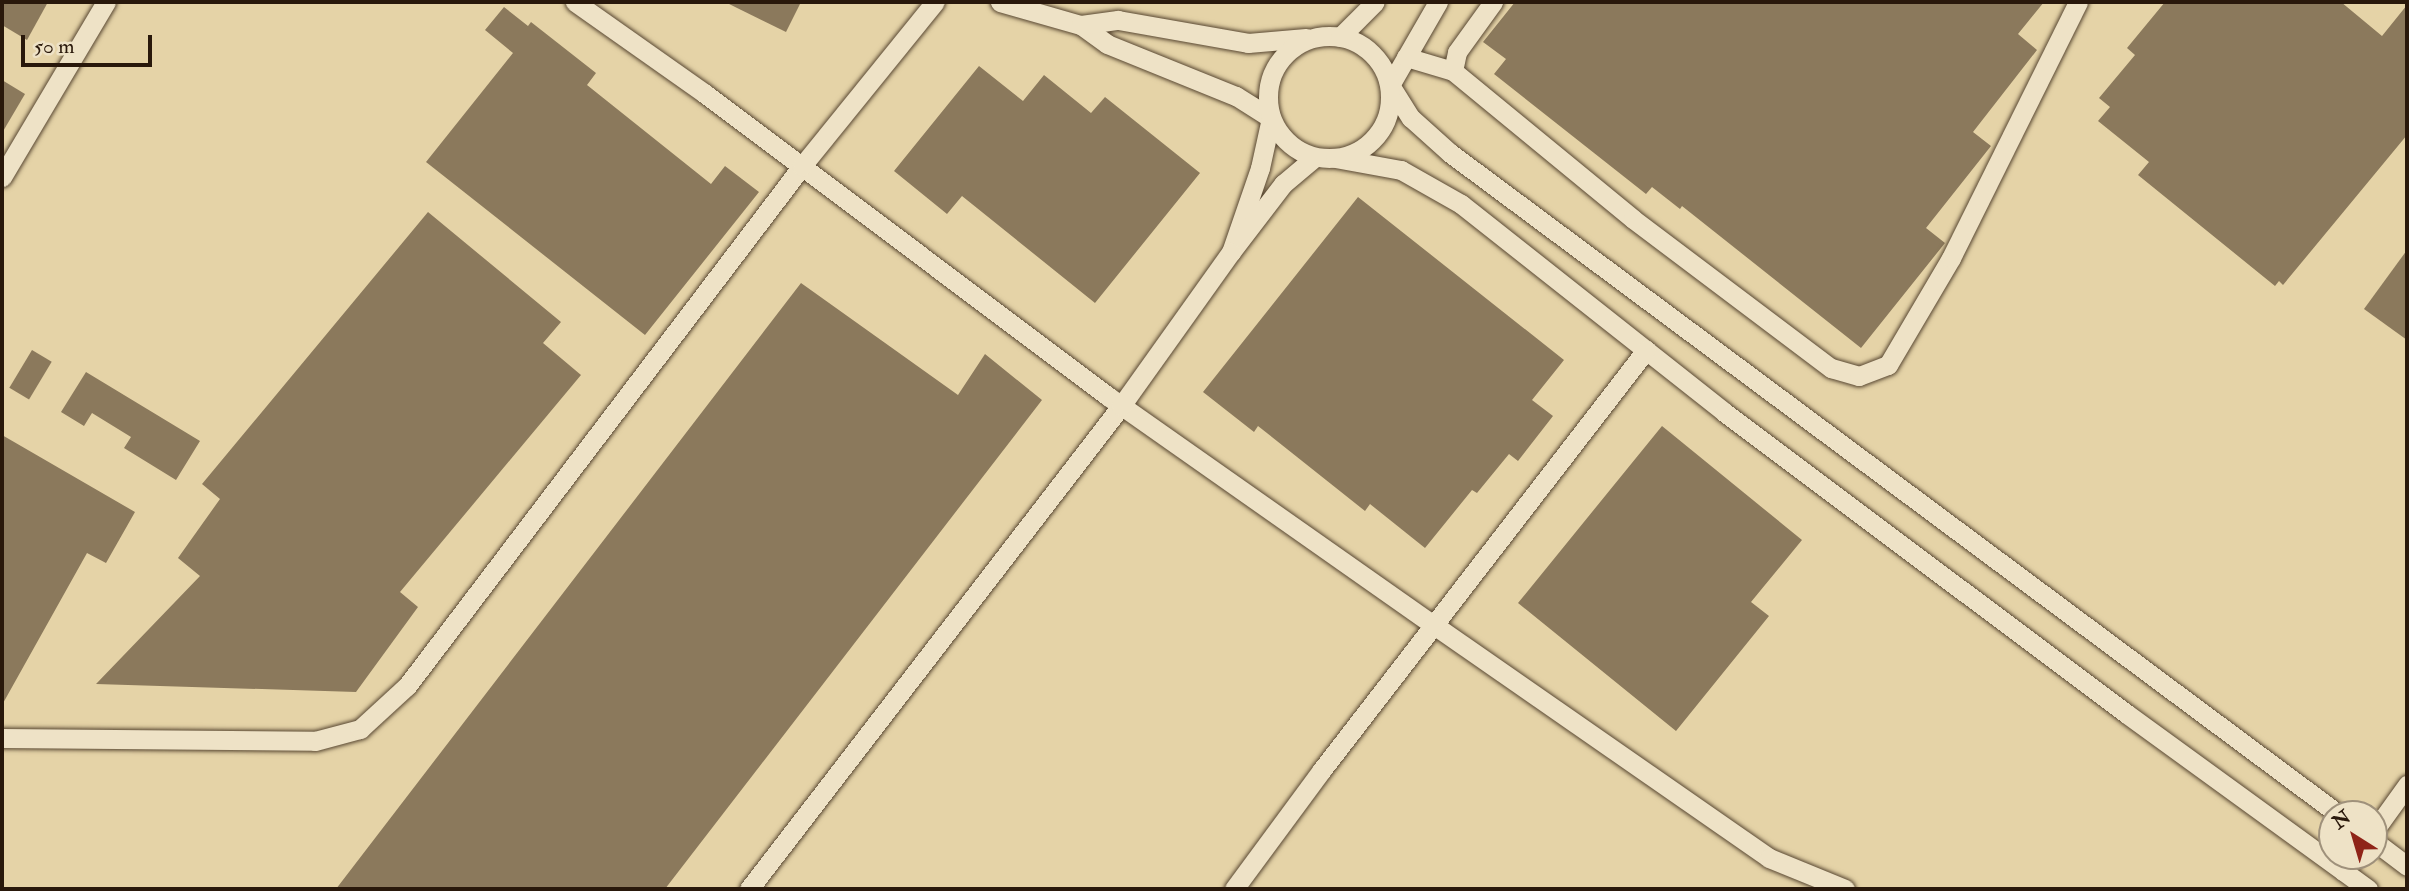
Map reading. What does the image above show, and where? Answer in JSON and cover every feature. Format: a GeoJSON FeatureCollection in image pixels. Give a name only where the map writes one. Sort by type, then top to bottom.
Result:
{"type":"FeatureCollection","features":[{"type":"Feature","properties":{"kind":"street"},"geometry":{"type":"LineString","coordinates":[[2,177],[106,2]]}},
{"type":"Feature","properties":{"kind":"street"},"geometry":{"type":"LineString","coordinates":[[575,2],[802,166],[1121,406],[1434,625],[1769,858],[1845,889]]}},
{"type":"Feature","properties":{"kind":"street"},"geometry":{"type":"LineString","coordinates":[[2,738],[315,741],[360,729],[407,686],[802,166],[936,2]]}},
{"type":"Feature","properties":{"kind":"street"},"geometry":{"type":"LineString","coordinates":[[1000,2],[1081,25],[1107,44],[1236,96],[1271,118]]}},
{"type":"Feature","properties":{"kind":"street"},"geometry":{"type":"LineString","coordinates":[[1340,37],[1375,2]]}},
{"type":"Feature","properties":{"kind":"street"},"geometry":{"type":"LineString","coordinates":[[1335,158],[1355,153],[1372,141],[1384,125],[1390,105],[1390,85],[1438,2]]}},
{"type":"Feature","properties":{"kind":"street"},"geometry":{"type":"LineString","coordinates":[[1453,71],[1457,52],[1493,2]]}},
{"type":"Feature","properties":{"kind":"street"},"geometry":{"type":"LineString","coordinates":[[1406,57],[1453,71],[1633,219],[1798,343],[1832,368],[1859,376],[1888,365],[1951,258],[2078,2]]}},
{"type":"Feature","properties":{"kind":"street"},"geometry":{"type":"LineString","coordinates":[[1081,25],[1118,20],[1248,43],[1340,37],[1352,39],[1370,50],[1411,118],[1450,153],[2319,800]]}},
{"type":"Feature","properties":{"kind":"street"},"geometry":{"type":"LineString","coordinates":[[1312,37],[1294,46],[1279,60],[1270,78],[1267,98],[1271,118],[1281,136],[1296,149],[1315,157],[1401,170],[1461,204],[1646,350],[2127,714],[2318,843]]}},
{"type":"Feature","properties":{"kind":"street"},"geometry":{"type":"LineString","coordinates":[[1231,252],[1260,168],[1271,118]]}},
{"type":"Feature","properties":{"kind":"street"},"geometry":{"type":"LineString","coordinates":[[749,889],[1121,406],[1283,184],[1315,157]]}},
{"type":"Feature","properties":{"kind":"street"},"geometry":{"type":"LineString","coordinates":[[1234,889],[1646,350]]}},
{"type":"Feature","properties":{"kind":"street"},"geometry":{"type":"LineString","coordinates":[[2388,811],[2407,785]]}},
{"type":"Feature","properties":{"kind":"street"},"geometry":{"type":"LineString","coordinates":[[2388,852],[2407,866]]}},
{"type":"Feature","properties":{"kind":"street"},"geometry":{"type":"LineString","coordinates":[[2354,870],[2368,889]]}},
{"type":"Feature","properties":{"kind":"building"},"geometry":{"type":"Polygon","coordinates":[[[2,2],[48,2],[27,40],[2,25],[2,2]]]}},
{"type":"Feature","properties":{"kind":"building"},"geometry":{"type":"Polygon","coordinates":[[[725,2],[801,2],[786,32],[725,2]]]}},
{"type":"Feature","properties":{"kind":"building"},"geometry":{"type":"Polygon","coordinates":[[[1515,2],[2044,2],[2018,34],[2037,50],[1973,132],[1991,146],[1926,228],[1945,243],[1861,348],[1682,206],[1680,209],[1652,187],[1646,194],[1494,74],[1506,59],[1483,42],[1515,2]]]}},
{"type":"Feature","properties":{"kind":"building"},"geometry":{"type":"Polygon","coordinates":[[[2165,2],[2341,2],[2382,36],[2407,5],[2407,135],[2283,285],[2279,281],[2275,286],[2138,175],[2149,162],[2098,121],[2110,107],[2099,98],[2135,55],[2127,48],[2165,2]]]}},
{"type":"Feature","properties":{"kind":"building"},"geometry":{"type":"Polygon","coordinates":[[[504,7],[528,26],[531,22],[596,73],[587,85],[711,184],[725,166],[759,192],[645,335],[426,162],[513,53],[485,30],[504,7]]]}},
{"type":"Feature","properties":{"kind":"building"},"geometry":{"type":"Polygon","coordinates":[[[979,66],[1023,101],[1044,75],[1091,113],[1105,97],[1200,173],[1095,303],[962,196],[947,214],[894,171],[979,66]]]}},
{"type":"Feature","properties":{"kind":"building"},"geometry":{"type":"Polygon","coordinates":[[[2,80],[25,94],[2,133],[2,80]]]}},
{"type":"Feature","properties":{"kind":"building"},"geometry":{"type":"Polygon","coordinates":[[[1358,197],[1564,360],[1532,400],[1553,416],[1518,461],[1509,454],[1477,493],[1472,490],[1425,548],[1370,504],[1365,511],[1258,426],[1254,432],[1203,392],[1358,197]]]}},
{"type":"Feature","properties":{"kind":"building"},"geometry":{"type":"Polygon","coordinates":[[[428,212],[561,322],[543,343],[581,375],[400,592],[418,607],[356,692],[96,684],[200,576],[178,558],[220,499],[202,484],[428,212]]]}},
{"type":"Feature","properties":{"kind":"building"},"geometry":{"type":"Polygon","coordinates":[[[2407,250],[2407,340],[2364,309],[2407,250]]]}},
{"type":"Feature","properties":{"kind":"building"},"geometry":{"type":"Polygon","coordinates":[[[801,283],[958,395],[985,354],[1042,400],[665,889],[336,889],[801,283]]]}},
{"type":"Feature","properties":{"kind":"building"},"geometry":{"type":"Polygon","coordinates":[[[32,350],[52,362],[29,400],[9,388],[32,350]]]}},
{"type":"Feature","properties":{"kind":"building"},"geometry":{"type":"Polygon","coordinates":[[[86,372],[200,441],[176,480],[124,448],[131,437],[92,413],[84,426],[61,412],[86,372]]]}},
{"type":"Feature","properties":{"kind":"building"},"geometry":{"type":"Polygon","coordinates":[[[1662,426],[1802,540],[1751,602],[1769,616],[1676,731],[1518,603],[1662,426]]]}},
{"type":"Feature","properties":{"kind":"building"},"geometry":{"type":"Polygon","coordinates":[[[2,435],[135,512],[106,563],[87,553],[2,705],[2,435]]]}}]}
